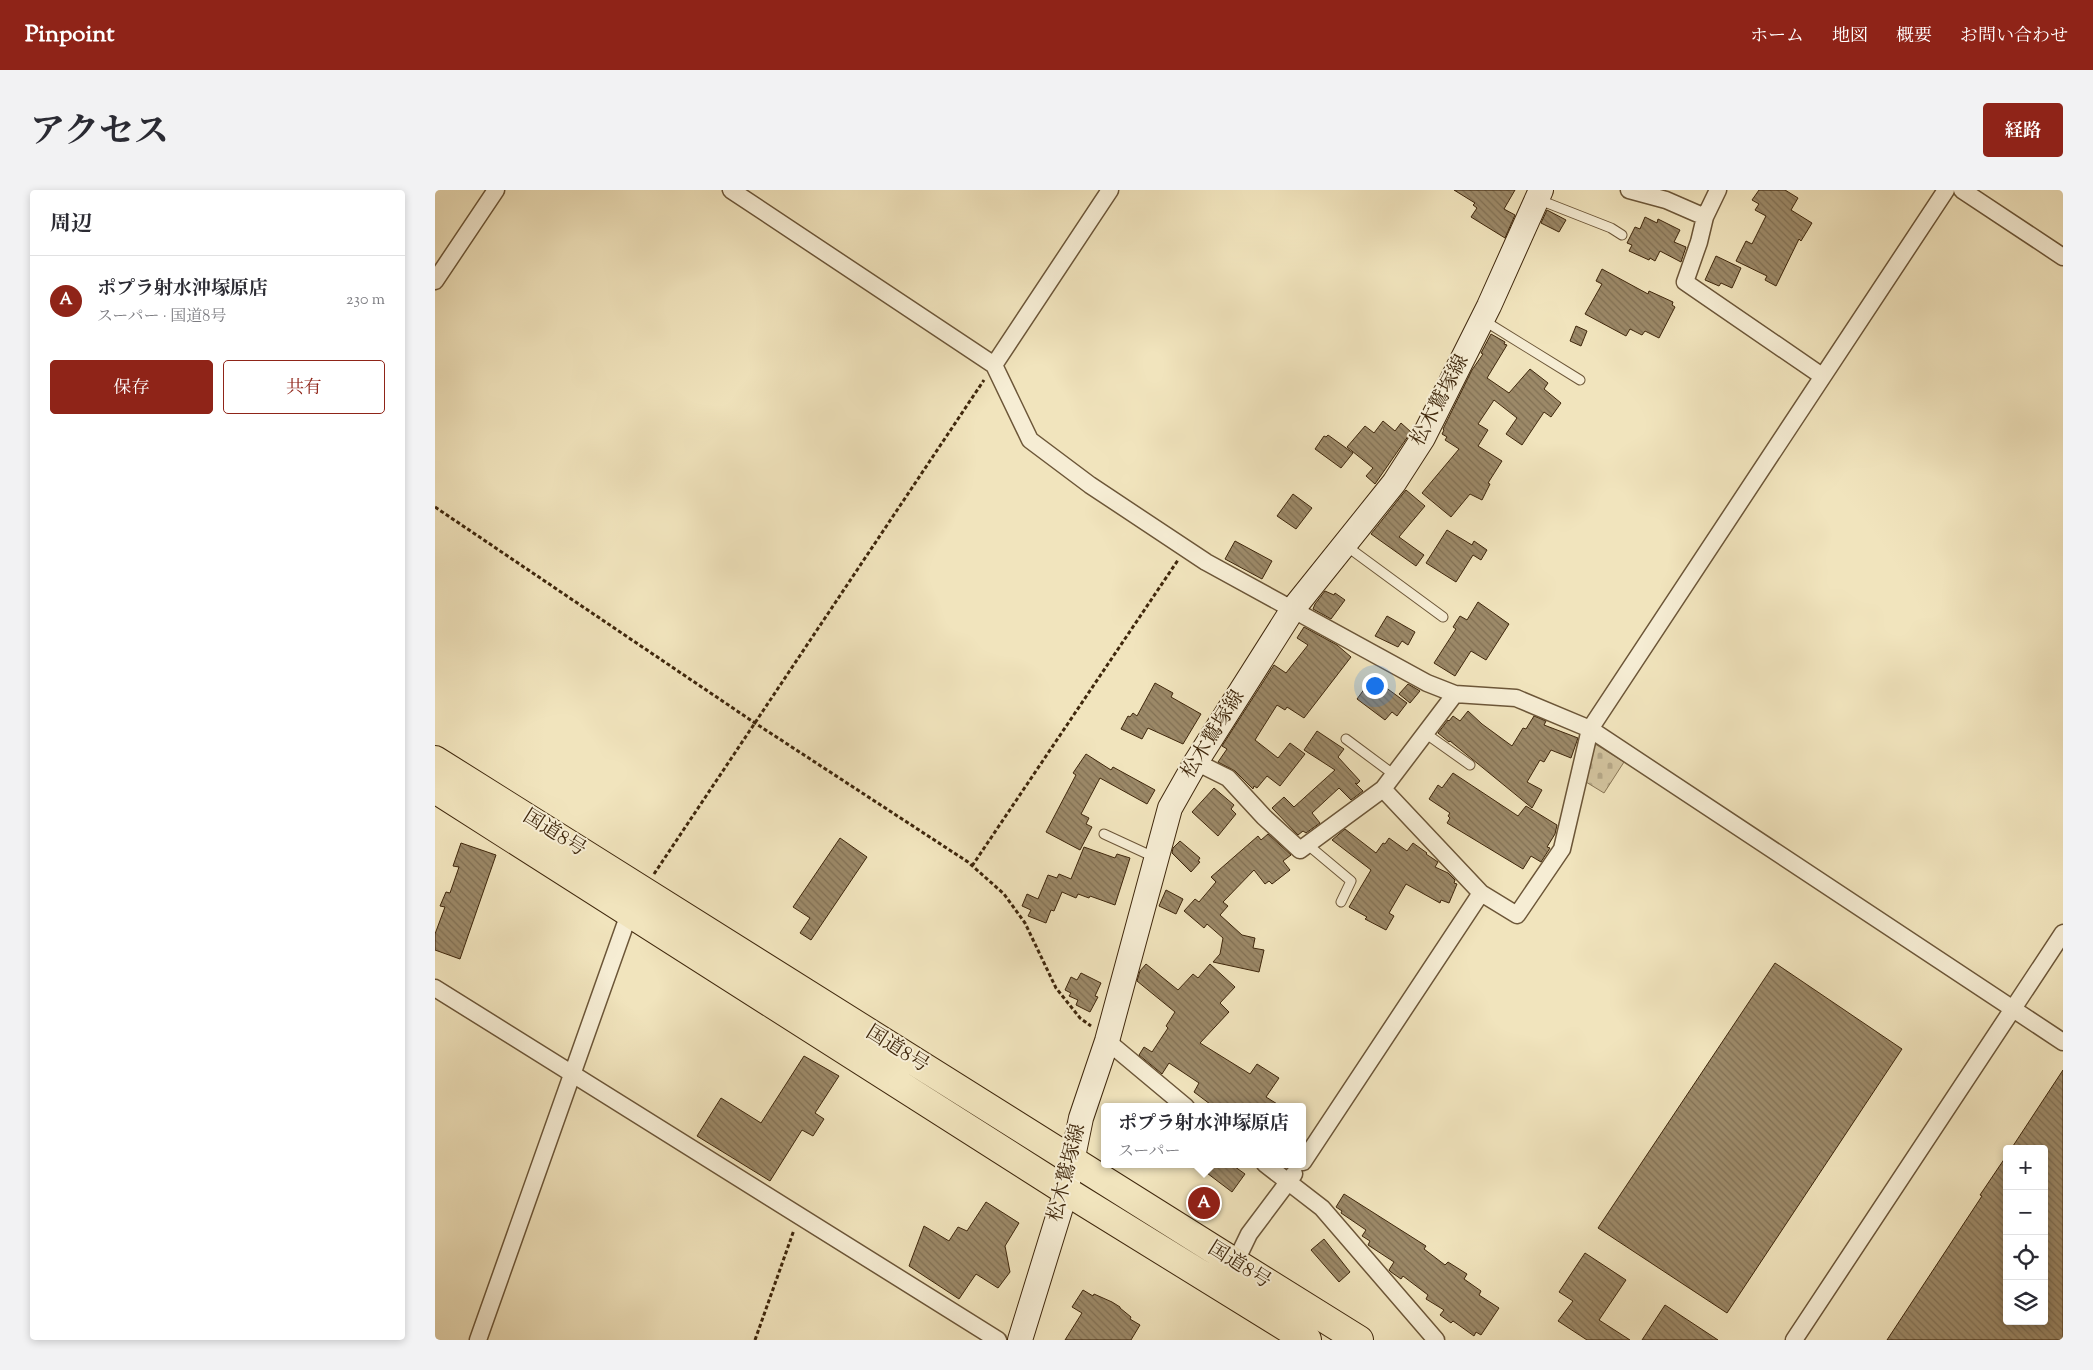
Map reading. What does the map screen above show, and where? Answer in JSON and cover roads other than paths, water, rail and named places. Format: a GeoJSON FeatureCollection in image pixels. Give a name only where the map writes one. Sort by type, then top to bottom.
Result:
{"type":"FeatureCollection","features":[{"type":"Feature","properties":{"kind":"highway","name":"国道8号"},"geometry":{"type":"LineString","coordinates":[[435,760],[637,900],[1066,1191],[1307,1340]]}},
{"type":"Feature","properties":{"kind":"highway","name":"国道8号"},"geometry":{"type":"LineString","coordinates":[[435,789],[637,900],[1071,1161],[1359,1340]]}},
{"type":"Feature","properties":{"kind":"main road","name":"松木鷲塚線"},"geometry":{"type":"LineString","coordinates":[[1020,1340],[1066,1191],[1081,1118],[1108,1039],[1169,808],[1293,609],[1393,483],[1423,438],[1483,319],[1539,195]]}},
{"type":"Feature","properties":{"kind":"street"},"geometry":{"type":"LineString","coordinates":[[435,280],[496,190]]}},
{"type":"Feature","properties":{"kind":"street"},"geometry":{"type":"LineString","coordinates":[[731,190],[994,365],[1030,440],[1089,485],[1206,562],[1427,683],[1455,694],[1516,698],[1590,729],[2063,1042]]}},
{"type":"Feature","properties":{"kind":"street"},"geometry":{"type":"LineString","coordinates":[[994,365],[1110,190]]}},
{"type":"Feature","properties":{"kind":"street"},"geometry":{"type":"LineString","coordinates":[[1629,190],[1666,200],[1705,218]]}},
{"type":"Feature","properties":{"kind":"street"},"geometry":{"type":"LineString","coordinates":[[1718,190],[1705,218],[1685,282],[1822,376]]}},
{"type":"Feature","properties":{"kind":"street"},"geometry":{"type":"LineString","coordinates":[[1383,789],[1481,893],[1517,915],[1563,849],[1590,729],[1822,376],[1947,190]]}},
{"type":"Feature","properties":{"kind":"street"},"geometry":{"type":"LineString","coordinates":[[1962,190],[2063,257]]}},
{"type":"Feature","properties":{"kind":"street"},"geometry":{"type":"LineString","coordinates":[[1197,762],[1228,778],[1264,817],[1301,850],[1383,789],[1455,694]]}},
{"type":"Feature","properties":{"kind":"street"},"geometry":{"type":"LineString","coordinates":[[1306,1157],[1481,893]]}},
{"type":"Feature","properties":{"kind":"street"},"geometry":{"type":"LineString","coordinates":[[478,1340],[637,900]]}},
{"type":"Feature","properties":{"kind":"street"},"geometry":{"type":"LineString","coordinates":[[1794,1340],[2063,933]]}},
{"type":"Feature","properties":{"kind":"street"},"geometry":{"type":"LineString","coordinates":[[435,988],[998,1340]]}},
{"type":"Feature","properties":{"kind":"street"},"geometry":{"type":"LineString","coordinates":[[1108,1039],[1181,1103]]}},
{"type":"Feature","properties":{"kind":"street"},"geometry":{"type":"LineString","coordinates":[[1270,1168],[1322,1208],[1435,1340]]}},
{"type":"Feature","properties":{"kind":"street"},"geometry":{"type":"LineString","coordinates":[[1235,1263],[1249,1234],[1299,1168]]}},
{"type":"Feature","properties":{"kind":"lane"},"geometry":{"type":"LineString","coordinates":[[1539,195],[1611,228],[1622,235]]}},
{"type":"Feature","properties":{"kind":"lane"},"geometry":{"type":"LineString","coordinates":[[1483,319],[1581,380]]}},
{"type":"Feature","properties":{"kind":"lane"},"geometry":{"type":"LineString","coordinates":[[1345,545],[1443,618]]}},
{"type":"Feature","properties":{"kind":"lane"},"geometry":{"type":"LineString","coordinates":[[1425,733],[1470,765]]}},
{"type":"Feature","properties":{"kind":"lane"},"geometry":{"type":"LineString","coordinates":[[1346,739],[1393,774]]}},
{"type":"Feature","properties":{"kind":"lane"},"geometry":{"type":"LineString","coordinates":[[1105,834],[1156,858]]}},
{"type":"Feature","properties":{"kind":"lane"},"geometry":{"type":"LineString","coordinates":[[1308,845],[1351,881],[1341,902]]}},
{"type":"Feature","properties":{"kind":"place","name":"ポプラ射水沖塚原店"},"geometry":{"type":"Point","coordinates":[1204,1203]}}]}
